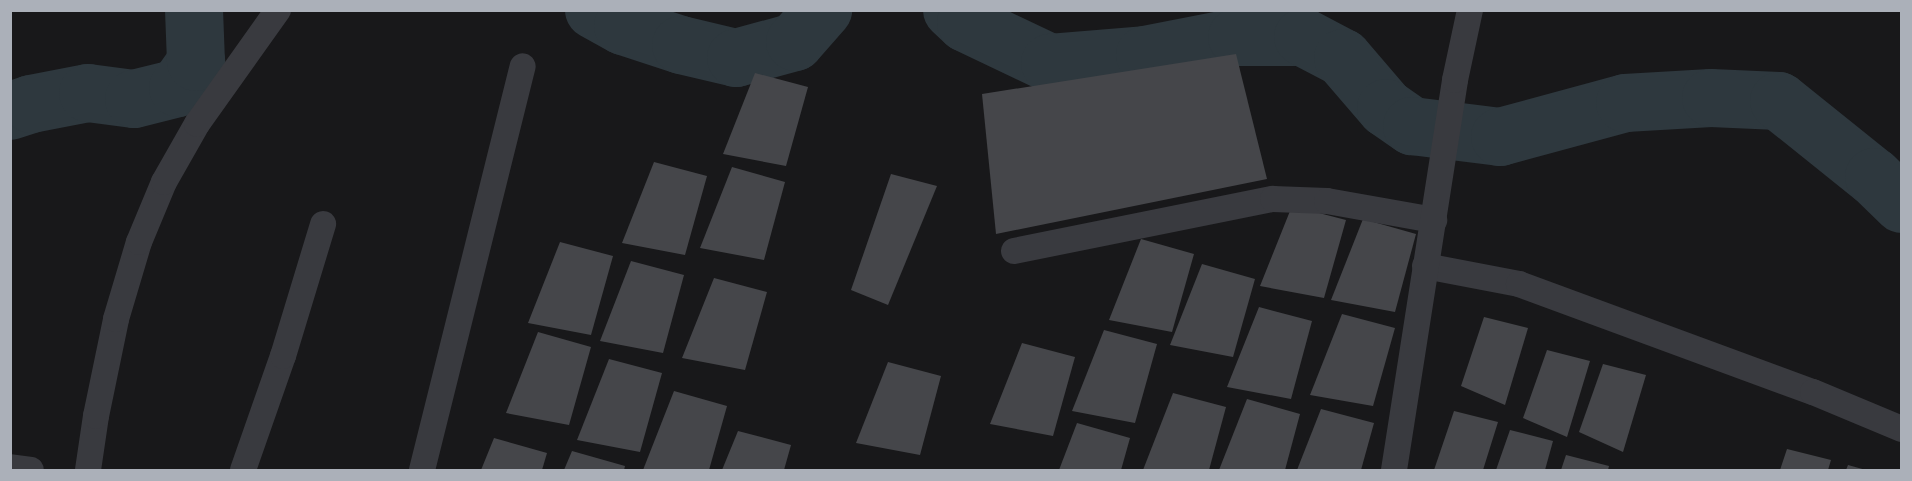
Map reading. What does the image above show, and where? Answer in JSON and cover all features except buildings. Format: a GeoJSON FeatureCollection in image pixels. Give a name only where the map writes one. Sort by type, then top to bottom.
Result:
{"type":"FeatureCollection","features":[{"type":"Feature","properties":{"kind":"street"},"geometry":{"type":"LineString","coordinates":[[88,471],[96,416],[116,320],[139,242],[164,182],[197,124],[278,10]]}},
{"type":"Feature","properties":{"kind":"street"},"geometry":{"type":"LineString","coordinates":[[1394,471],[1455,80],[1470,10]]}},
{"type":"Feature","properties":{"kind":"street"},"geometry":{"type":"LineString","coordinates":[[422,471],[523,66]]}},
{"type":"Feature","properties":{"kind":"street"},"geometry":{"type":"LineString","coordinates":[[1014,251],[1273,199],[1327,201],[1434,220]]}},
{"type":"Feature","properties":{"kind":"street"},"geometry":{"type":"LineString","coordinates":[[243,471],[283,356],[323,224]]}},
{"type":"Feature","properties":{"kind":"street"},"geometry":{"type":"LineString","coordinates":[[1425,266],[1519,284],[1813,392],[1902,429]]}},
{"type":"Feature","properties":{"kind":"street"},"geometry":{"type":"LineString","coordinates":[[10,467],[31,471]]}},
{"type":"Feature","properties":{"kind":"waterway"},"geometry":{"type":"LineString","coordinates":[[10,111],[31,104],[88,93],[134,99],[178,88],[196,62],[194,10]]}},
{"type":"Feature","properties":{"kind":"waterway"},"geometry":{"type":"LineString","coordinates":[[594,10],[623,26],[681,45],[736,58],[795,42],[823,10]]}},
{"type":"Feature","properties":{"kind":"waterway"},"geometry":{"type":"LineString","coordinates":[[952,10],[966,23],[1050,63],[1145,55],[1237,37],[1303,37],[1343,58],[1386,108],[1412,126],[1500,137],[1625,103],[1711,98],[1779,101],[1874,177],[1902,204]]}}]}
